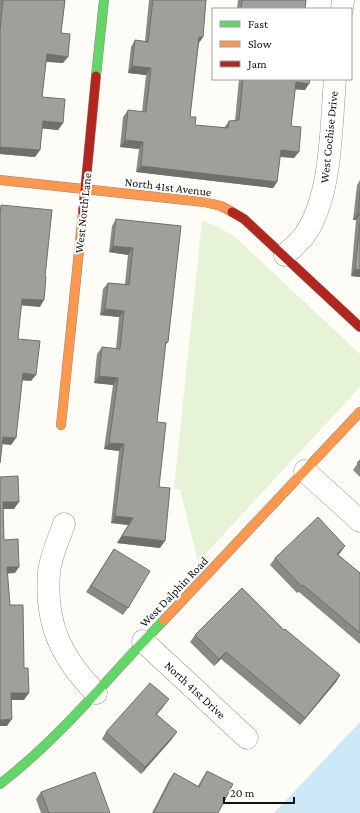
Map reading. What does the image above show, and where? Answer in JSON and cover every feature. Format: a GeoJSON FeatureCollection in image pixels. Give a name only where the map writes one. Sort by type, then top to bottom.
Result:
{"type":"FeatureCollection","features":[{"type":"Feature","properties":{"kind":"street","name":"West North Lane"},"geometry":{"type":"LineString","coordinates":[[61,425],[104,0]]}},
{"type":"Feature","properties":{"kind":"street","name":"West Cochise Drive"},"geometry":{"type":"LineString","coordinates":[[285,255],[306,234],[318,212],[326,175],[335,80]]}},
{"type":"Feature","properties":{"kind":"street","name":"North 41st Avenue"},"geometry":{"type":"LineString","coordinates":[[0,180],[221,206],[244,219],[285,255],[360,327]]}},
{"type":"Feature","properties":{"kind":"street","name":"West Dalphin Road"},"geometry":{"type":"LineString","coordinates":[[0,784],[24,765],[96,693],[143,641],[360,412]]}},
{"type":"Feature","properties":{"kind":"street"},"geometry":{"type":"LineString","coordinates":[[305,471],[360,521]]}},
{"type":"Feature","properties":{"kind":"street"},"geometry":{"type":"LineString","coordinates":[[64,524],[49,572],[50,613],[60,647],[77,674],[96,693]]}},
{"type":"Feature","properties":{"kind":"street","name":"North 41st Drive"},"geometry":{"type":"LineString","coordinates":[[143,641],[247,738]]}},
{"type":"Feature","properties":{"kind":"green space"},"geometry":{"type":"Polygon","coordinates":[[[202,220],[234,236],[360,354],[360,387],[198,562],[180,489],[174,489],[202,220]]]}},
{"type":"Feature","properties":{"kind":"water"},"geometry":{"type":"Polygon","coordinates":[[[360,722],[360,813],[274,813],[360,722]]]}},
{"type":"Feature","properties":{"kind":"building"},"geometry":{"type":"Polygon","coordinates":[[[3,0],[65,0],[61,33],[70,34],[68,57],[47,54],[42,97],[65,99],[63,123],[43,121],[40,150],[0,147],[0,30],[3,0]]]}},
{"type":"Feature","properties":{"kind":"building"},"geometry":{"type":"Polygon","coordinates":[[[153,0],[206,0],[203,37],[199,37],[190,117],[196,117],[195,125],[228,128],[229,121],[239,120],[243,80],[310,80],[309,84],[296,82],[291,126],[301,127],[299,152],[281,150],[277,182],[141,166],[143,142],[125,140],[128,110],[146,112],[151,68],[132,66],[135,40],[148,42],[153,0]]]}},
{"type":"Feature","properties":{"kind":"building"},"geometry":{"type":"Polygon","coordinates":[[[242,0],[306,0],[305,8],[241,8],[242,0]]]}},
{"type":"Feature","properties":{"kind":"building"},"geometry":{"type":"Polygon","coordinates":[[[360,191],[360,213],[358,213],[360,191]]]}},
{"type":"Feature","properties":{"kind":"building"},"geometry":{"type":"Polygon","coordinates":[[[1,205],[52,210],[44,300],[22,299],[18,339],[40,341],[36,375],[23,373],[16,438],[3,437],[0,463],[0,215],[1,205]]]}},
{"type":"Feature","properties":{"kind":"building"},"geometry":{"type":"Polygon","coordinates":[[[116,219],[181,226],[157,422],[166,423],[159,487],[170,488],[165,541],[122,536],[133,518],[115,516],[124,444],[109,443],[118,378],[99,376],[102,347],[120,349],[124,311],[105,309],[108,283],[129,285],[133,248],[113,246],[116,219]]]}},
{"type":"Feature","properties":{"kind":"building"},"geometry":{"type":"Polygon","coordinates":[[[360,224],[360,270],[355,269],[360,224]]]}},
{"type":"Feature","properties":{"kind":"building"},"geometry":{"type":"Polygon","coordinates":[[[18,476],[19,502],[3,502],[4,540],[18,539],[19,567],[7,567],[10,605],[23,605],[24,668],[28,668],[29,693],[11,693],[12,719],[0,720],[0,477],[18,476]]]}},
{"type":"Feature","properties":{"kind":"building"},"geometry":{"type":"Polygon","coordinates":[[[318,517],[345,546],[337,554],[360,573],[360,633],[303,585],[302,587],[275,558],[318,517]]]}},
{"type":"Feature","properties":{"kind":"building"},"geometry":{"type":"Polygon","coordinates":[[[114,549],[150,571],[128,608],[91,586],[114,549]]]}},
{"type":"Feature","properties":{"kind":"building"},"geometry":{"type":"Polygon","coordinates":[[[242,588],[284,630],[285,629],[340,675],[305,718],[226,652],[219,659],[195,635],[242,588]]]}},
{"type":"Feature","properties":{"kind":"building"},"geometry":{"type":"Polygon","coordinates":[[[150,683],[169,699],[156,714],[177,732],[145,767],[106,732],[150,683]]]}},
{"type":"Feature","properties":{"kind":"building"},"geometry":{"type":"Polygon","coordinates":[[[207,771],[233,784],[218,813],[154,812],[174,773],[199,787],[207,771]]]}},
{"type":"Feature","properties":{"kind":"building"},"geometry":{"type":"Polygon","coordinates":[[[95,772],[110,813],[49,813],[41,792],[95,772]]]}},
{"type":"Feature","properties":{"kind":"traffic: fast"},"geometry":{"type":"LineString","coordinates":[[96,76],[104,0]]}},
{"type":"Feature","properties":{"kind":"traffic: fast"},"geometry":{"type":"LineString","coordinates":[[0,784],[44,746],[85,705],[164,620]]}},
{"type":"Feature","properties":{"kind":"traffic: slow"},"geometry":{"type":"LineString","coordinates":[[0,180],[204,202],[221,206],[232,212]]}},
{"type":"Feature","properties":{"kind":"traffic: slow"},"geometry":{"type":"LineString","coordinates":[[61,425],[83,212]]}},
{"type":"Feature","properties":{"kind":"traffic: slow"},"geometry":{"type":"LineString","coordinates":[[164,620],[360,412]]}},
{"type":"Feature","properties":{"kind":"traffic: jam"},"geometry":{"type":"LineString","coordinates":[[83,212],[96,76]]}},
{"type":"Feature","properties":{"kind":"traffic: jam"},"geometry":{"type":"LineString","coordinates":[[232,212],[244,219],[360,327]]}}]}
